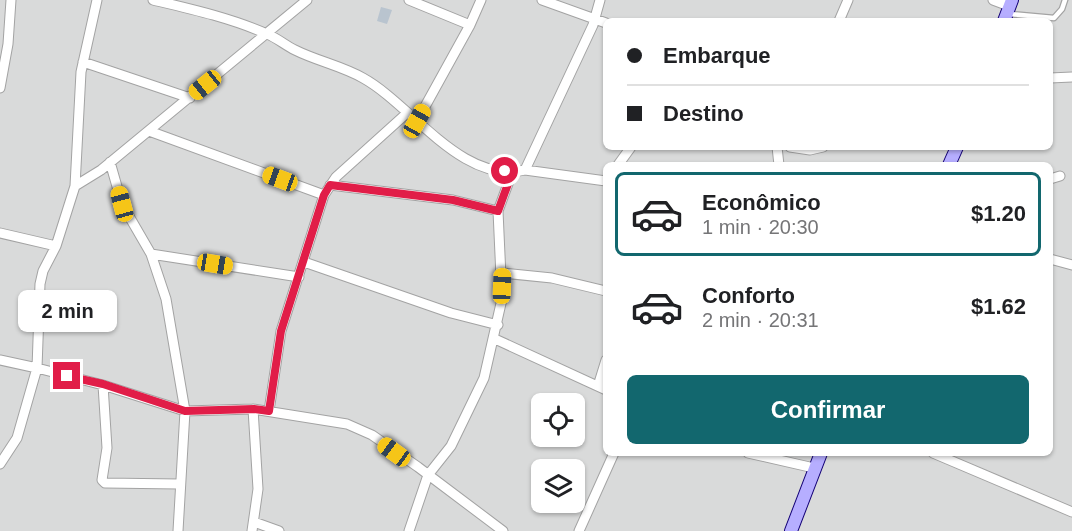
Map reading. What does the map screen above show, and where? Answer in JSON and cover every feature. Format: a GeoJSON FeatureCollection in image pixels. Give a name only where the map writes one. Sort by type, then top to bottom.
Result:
{"type":"FeatureCollection","features":[{"type":"Feature","properties":{"kind":"street"},"geometry":{"type":"LineString","coordinates":[[0,88],[8,44],[11,0]]}},
{"type":"Feature","properties":{"kind":"street"},"geometry":{"type":"LineString","coordinates":[[0,464],[17,438],[37,368],[40,284],[43,271],[56,246],[67,204],[75,186],[83,62],[97,0]]}},
{"type":"Feature","properties":{"kind":"street"},"geometry":{"type":"LineString","coordinates":[[153,0],[268,34],[295,50],[363,78],[464,158],[512,173],[525,170],[603,181]]}},
{"type":"Feature","properties":{"kind":"street"},"geometry":{"type":"LineString","coordinates":[[75,186],[149,131],[307,0]]}},
{"type":"Feature","properties":{"kind":"street"},"geometry":{"type":"LineString","coordinates":[[409,0],[470,25]]}},
{"type":"Feature","properties":{"kind":"street"},"geometry":{"type":"LineString","coordinates":[[417,121],[470,25],[481,0]]}},
{"type":"Feature","properties":{"kind":"street"},"geometry":{"type":"LineString","coordinates":[[542,0],[603,22]]}},
{"type":"Feature","properties":{"kind":"street"},"geometry":{"type":"LineString","coordinates":[[525,170],[595,18],[600,0]]}},
{"type":"Feature","properties":{"kind":"street"},"geometry":{"type":"LineString","coordinates":[[840,18],[848,0]]}},
{"type":"Feature","properties":{"kind":"street"},"geometry":{"type":"LineString","coordinates":[[993,0],[1008,10]]}},
{"type":"Feature","properties":{"kind":"street"},"geometry":{"type":"LineString","coordinates":[[83,62],[190,98]]}},
{"type":"Feature","properties":{"kind":"street"},"geometry":{"type":"LineString","coordinates":[[1053,78],[1072,78]]}},
{"type":"Feature","properties":{"kind":"street"},"geometry":{"type":"LineString","coordinates":[[269,411],[281,331],[324,195],[330,185],[369,145],[407,113]]}},
{"type":"Feature","properties":{"kind":"street"},"geometry":{"type":"LineString","coordinates":[[149,131],[324,195]]}},
{"type":"Feature","properties":{"kind":"street"},"geometry":{"type":"LineString","coordinates":[[110,162],[122,204],[151,254],[166,300],[185,411],[178,531]]}},
{"type":"Feature","properties":{"kind":"street"},"geometry":{"type":"LineString","coordinates":[[409,531],[428,475],[451,446],[484,378],[498,325],[502,273],[498,211],[512,173]]}},
{"type":"Feature","properties":{"kind":"street"},"geometry":{"type":"LineString","coordinates":[[330,185],[453,200],[498,211]]}},
{"type":"Feature","properties":{"kind":"street"},"geometry":{"type":"LineString","coordinates":[[0,233],[56,246]]}},
{"type":"Feature","properties":{"kind":"street"},"geometry":{"type":"LineString","coordinates":[[151,254],[299,277]]}},
{"type":"Feature","properties":{"kind":"street"},"geometry":{"type":"LineString","coordinates":[[1053,260],[1072,265]]}},
{"type":"Feature","properties":{"kind":"street"},"geometry":{"type":"LineString","coordinates":[[304,262],[451,313],[498,325]]}},
{"type":"Feature","properties":{"kind":"street"},"geometry":{"type":"LineString","coordinates":[[502,273],[552,278],[603,290]]}},
{"type":"Feature","properties":{"kind":"street"},"geometry":{"type":"LineString","coordinates":[[495,339],[602,388]]}},
{"type":"Feature","properties":{"kind":"street"},"geometry":{"type":"LineString","coordinates":[[0,360],[103,384],[185,411],[254,409],[347,424],[372,435],[503,531]]}},
{"type":"Feature","properties":{"kind":"street"},"geometry":{"type":"LineString","coordinates":[[103,384],[107,448],[102,480],[105,483],[179,484]]}},
{"type":"Feature","properties":{"kind":"street"},"geometry":{"type":"LineString","coordinates":[[254,409],[258,489],[253,527],[279,531]]}},
{"type":"Feature","properties":{"kind":"street"},"geometry":{"type":"LineString","coordinates":[[579,531],[613,456]]}},
{"type":"Feature","properties":{"kind":"street"},"geometry":{"type":"LineString","coordinates":[[761,456],[814,468]]}},
{"type":"Feature","properties":{"kind":"street"},"geometry":{"type":"LineString","coordinates":[[791,531],[819,456]]}},
{"type":"Feature","properties":{"kind":"street"},"geometry":{"type":"LineString","coordinates":[[940,456],[1072,512]]}},
{"type":"Feature","properties":{"kind":"lane"},"geometry":{"type":"LineString","coordinates":[[1008,10],[1054,18],[1062,9],[1065,0]]}},
{"type":"Feature","properties":{"kind":"shaded area"},"geometry":{"type":"Polygon","coordinates":[[[0,0],[1072,0],[1072,531],[0,531],[0,0]]]}},
{"type":"Feature","properties":{"kind":"building"},"geometry":{"type":"Polygon","coordinates":[[[381,7],[392,10],[387,24],[377,21],[381,7]]]}},
{"type":"Feature","properties":{"kind":"route"},"geometry":{"type":"LineString","coordinates":[[67,376],[103,384],[170,408],[185,411],[254,409],[269,411],[281,331],[324,195],[330,185],[453,200],[498,211],[512,173],[505,171]]}}]}
